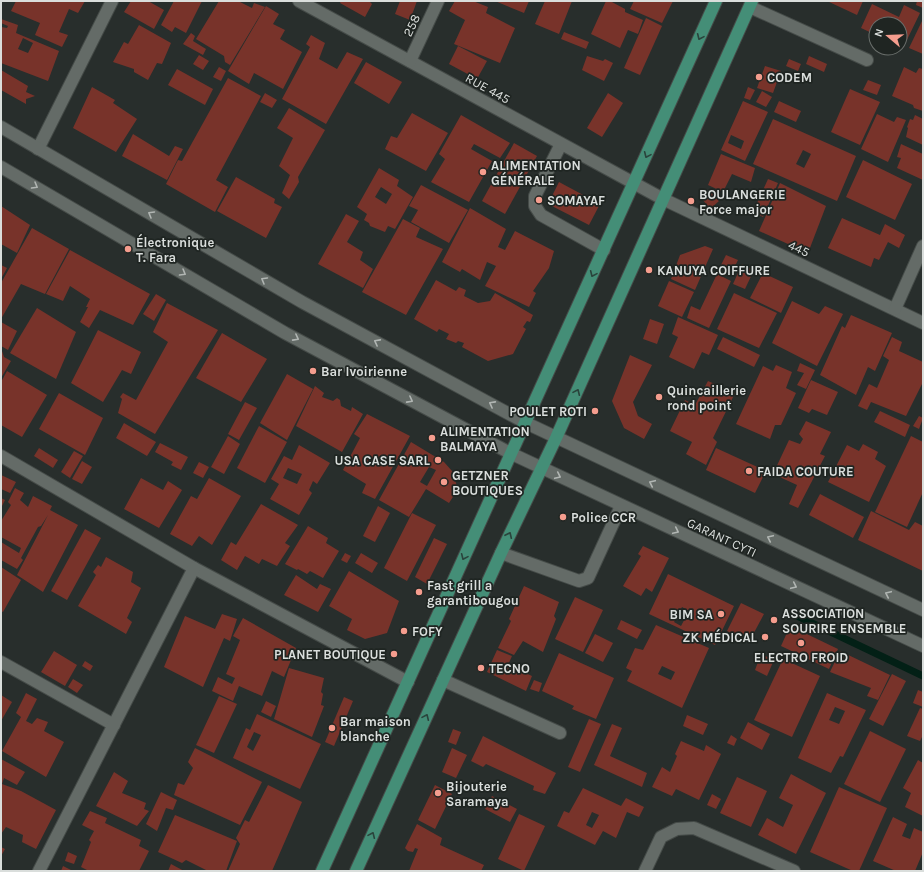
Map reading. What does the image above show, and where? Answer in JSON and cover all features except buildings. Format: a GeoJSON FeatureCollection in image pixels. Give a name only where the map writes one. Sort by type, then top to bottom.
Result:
{"type":"FeatureCollection","features":[{"type":"Feature","properties":{"kind":"main road"},"geometry":{"type":"LineString","coordinates":[[322,871],[716,1]]}},
{"type":"Feature","properties":{"kind":"main road"},"geometry":{"type":"LineString","coordinates":[[356,871],[540,468],[556,438],[751,4]]}},
{"type":"Feature","properties":{"kind":"street"},"geometry":{"type":"LineString","coordinates":[[38,149],[112,1]]}},
{"type":"Feature","properties":{"kind":"street","name":"RUE 445"},"geometry":{"type":"LineString","coordinates":[[299,1],[663,199]]}},
{"type":"Feature","properties":{"kind":"street","name":"258"},"geometry":{"type":"LineString","coordinates":[[410,61],[438,1]]}},
{"type":"Feature","properties":{"kind":"street"},"geometry":{"type":"LineString","coordinates":[[751,4],[867,60]]}},
{"type":"Feature","properties":{"kind":"street","name":"GARANT CYTI"},"geometry":{"type":"LineString","coordinates":[[1,127],[302,302],[526,423],[923,610]]}},
{"type":"Feature","properties":{"kind":"street"},"geometry":{"type":"LineString","coordinates":[[561,144],[535,196],[535,206],[541,215],[604,250]]}},
{"type":"Feature","properties":{"kind":"street","name":"GARANT CYTI"},"geometry":{"type":"LineString","coordinates":[[1,167],[285,333],[510,454],[923,646]]}},
{"type":"Feature","properties":{"kind":"street","name":"445"},"geometry":{"type":"LineString","coordinates":[[663,199],[923,323]]}},
{"type":"Feature","properties":{"kind":"street"},"geometry":{"type":"LineString","coordinates":[[895,309],[923,246]]}},
{"type":"Feature","properties":{"kind":"street"},"geometry":{"type":"LineString","coordinates":[[1,456],[194,568],[408,682]]}},
{"type":"Feature","properties":{"kind":"street"},"geometry":{"type":"LineString","coordinates":[[501,553],[579,581],[588,578],[621,506]]}},
{"type":"Feature","properties":{"kind":"street"},"geometry":{"type":"LineString","coordinates":[[39,871],[194,568]]}},
{"type":"Feature","properties":{"kind":"street"},"geometry":{"type":"LineString","coordinates":[[1,662],[114,725]]}},
{"type":"Feature","properties":{"kind":"street"},"geometry":{"type":"LineString","coordinates":[[443,680],[560,733]]}},
{"type":"Feature","properties":{"kind":"street"},"geometry":{"type":"LineString","coordinates":[[645,871],[661,837],[676,829],[694,828],[794,871]]}},
{"type":"Feature","properties":{"kind":"waterway"},"geometry":{"type":"LineString","coordinates":[[793,614],[923,676]]}},
{"type":"Feature","properties":{"kind":"place","name":"CODEM"},"geometry":{"type":"Point","coordinates":[759,77]}},
{"type":"Feature","properties":{"kind":"place","name":"ALIMENTATION GÉNÉRALE"},"geometry":{"type":"Point","coordinates":[483,172]}},
{"type":"Feature","properties":{"kind":"place","name":"SOMAYAF"},"geometry":{"type":"Point","coordinates":[539,200]}},
{"type":"Feature","properties":{"kind":"place","name":"BOULANGERIE Force major"},"geometry":{"type":"Point","coordinates":[691,201]}},
{"type":"Feature","properties":{"kind":"place","name":"Électronique T. Fara"},"geometry":{"type":"Point","coordinates":[128,249]}},
{"type":"Feature","properties":{"kind":"place","name":"KANUYA COIFFURE"},"geometry":{"type":"Point","coordinates":[649,270]}},
{"type":"Feature","properties":{"kind":"place","name":"Bar Ivoirienne"},"geometry":{"type":"Point","coordinates":[313,371]}},
{"type":"Feature","properties":{"kind":"place","name":"Quincaillerie rond point"},"geometry":{"type":"Point","coordinates":[659,397]}},
{"type":"Feature","properties":{"kind":"place","name":"POULET ROTI"},"geometry":{"type":"Point","coordinates":[595,411]}},
{"type":"Feature","properties":{"kind":"place","name":"ALIMENTATION BALMAYA"},"geometry":{"type":"Point","coordinates":[432,438]}},
{"type":"Feature","properties":{"kind":"place","name":"USA CASE SARL"},"geometry":{"type":"Point","coordinates":[438,460]}},
{"type":"Feature","properties":{"kind":"place","name":"FAIDA COUTURE"},"geometry":{"type":"Point","coordinates":[749,471]}},
{"type":"Feature","properties":{"kind":"place","name":"GETZNER BOUTIQUES"},"geometry":{"type":"Point","coordinates":[444,482]}},
{"type":"Feature","properties":{"kind":"place","name":"Police CCR"},"geometry":{"type":"Point","coordinates":[563,517]}},
{"type":"Feature","properties":{"kind":"place","name":"Fast grill a garantibougou"},"geometry":{"type":"Point","coordinates":[419,592]}},
{"type":"Feature","properties":{"kind":"place","name":"BIM SA"},"geometry":{"type":"Point","coordinates":[721,614]}},
{"type":"Feature","properties":{"kind":"place","name":"ASSOCIATION SOURIRE ENSEMBLE"},"geometry":{"type":"Point","coordinates":[774,620]}},
{"type":"Feature","properties":{"kind":"place","name":"FOFY"},"geometry":{"type":"Point","coordinates":[404,631]}},
{"type":"Feature","properties":{"kind":"place","name":"ZK MÉDICAL"},"geometry":{"type":"Point","coordinates":[765,637]}},
{"type":"Feature","properties":{"kind":"place","name":"ELECTRO FROID"},"geometry":{"type":"Point","coordinates":[801,643]}},
{"type":"Feature","properties":{"kind":"place","name":"PLANET BOUTIQUE"},"geometry":{"type":"Point","coordinates":[394,654]}},
{"type":"Feature","properties":{"kind":"place","name":"TECNO"},"geometry":{"type":"Point","coordinates":[481,668]}},
{"type":"Feature","properties":{"kind":"place","name":"Bar maison blanche"},"geometry":{"type":"Point","coordinates":[332,728]}},
{"type":"Feature","properties":{"kind":"place","name":"Bijouterie Saramaya"},"geometry":{"type":"Point","coordinates":[438,793]}}]}
